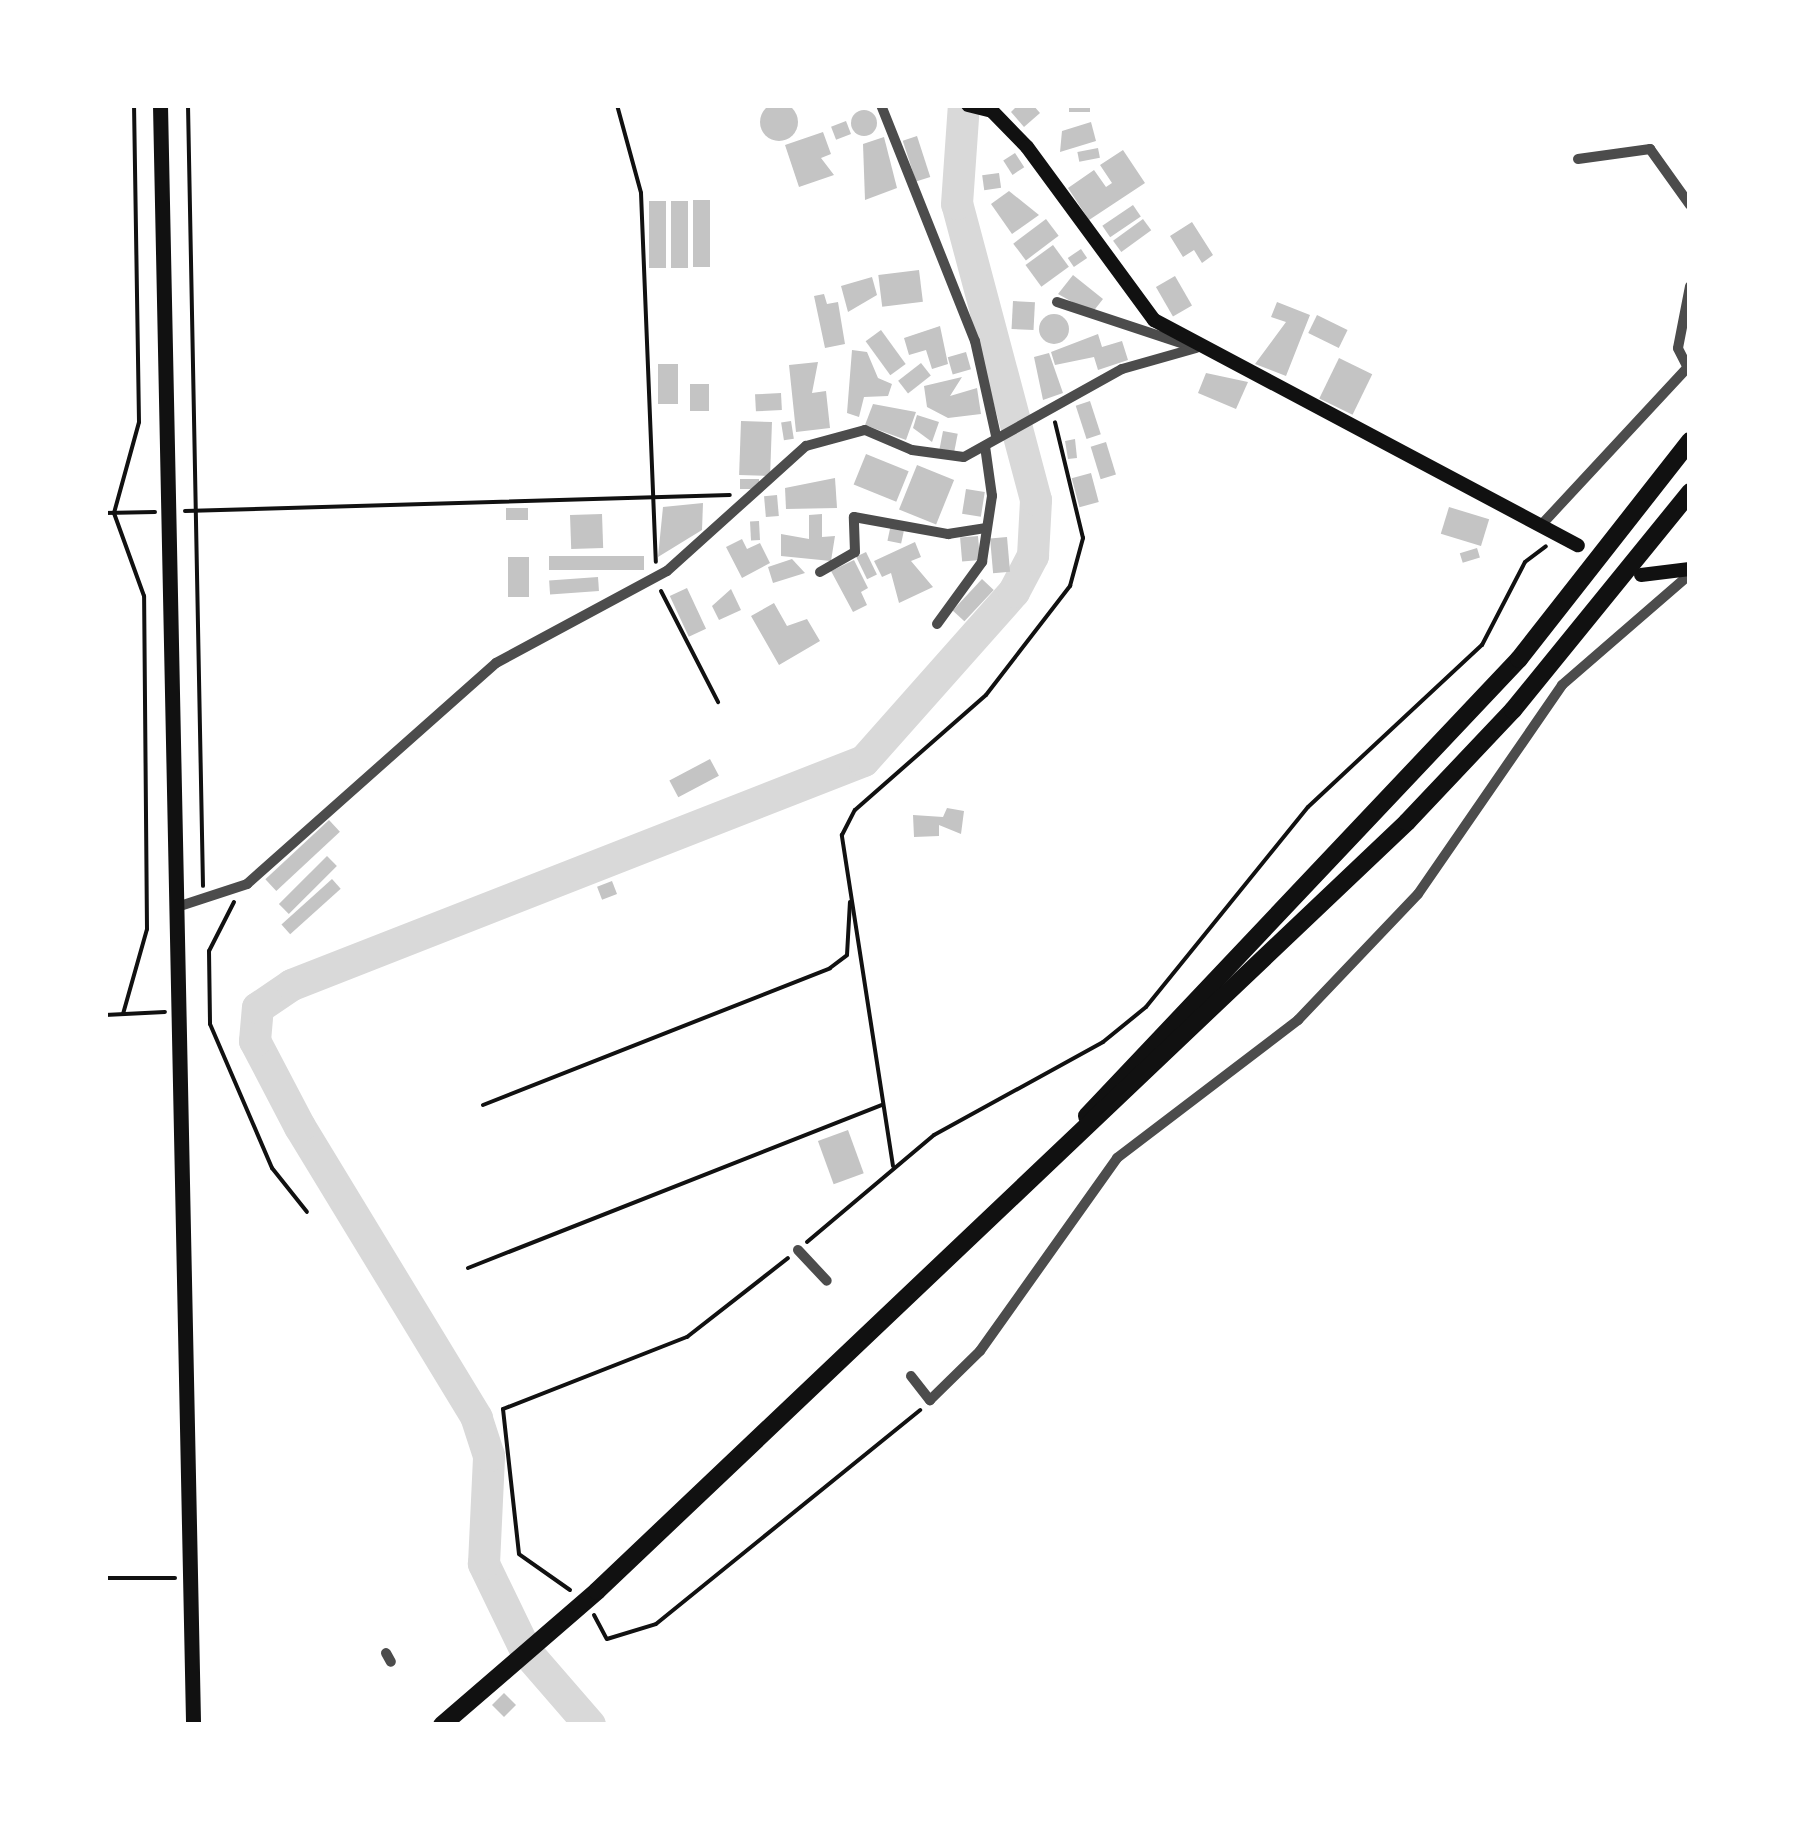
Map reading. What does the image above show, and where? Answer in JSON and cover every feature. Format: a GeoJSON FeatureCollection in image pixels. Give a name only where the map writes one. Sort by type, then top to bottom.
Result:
{"type":"FeatureCollection","features":[{"type":"Feature","properties":{"kind":"highway"},"geometry":{"type":"LineString","coordinates":[[1028,1184],[1519,659],[1690,441]]}},
{"type":"Feature","properties":{"kind":"highway"},"geometry":{"type":"LineString","coordinates":[[442,1725],[597,1591],[1407,822],[1512,710],[1690,492]]}},
{"type":"Feature","properties":{"kind":"main road"},"geometry":{"type":"LineString","coordinates":[[160,105],[194,1578],[192,1725]]}},
{"type":"Feature","properties":{"kind":"main road"},"geometry":{"type":"LineString","coordinates":[[968,105],[992,111],[1154,320],[1196,348],[1544,522],[1578,545]]}},
{"type":"Feature","properties":{"kind":"main road"},"geometry":{"type":"LineString","coordinates":[[1640,575],[1690,571]]}},
{"type":"Feature","properties":{"kind":"street"},"geometry":{"type":"LineString","coordinates":[[882,105],[974,341],[1001,432]]}},
{"type":"Feature","properties":{"kind":"street"},"geometry":{"type":"LineString","coordinates":[[1578,159],[1650,148],[1690,204]]}},
{"type":"Feature","properties":{"kind":"street"},"geometry":{"type":"LineString","coordinates":[[1544,522],[1689,366],[1678,348],[1690,286]]}},
{"type":"Feature","properties":{"kind":"street"},"geometry":{"type":"LineString","coordinates":[[1057,302],[1196,348]]}},
{"type":"Feature","properties":{"kind":"street"},"geometry":{"type":"LineString","coordinates":[[177,907],[240,887],[496,662],[656,577],[760,494],[806,446],[866,430],[945,458],[985,446],[1001,432],[1122,370],[1196,348]]}},
{"type":"Feature","properties":{"kind":"street"},"geometry":{"type":"LineString","coordinates":[[937,624],[982,562],[987,528],[985,446]]}},
{"type":"Feature","properties":{"kind":"street"},"geometry":{"type":"LineString","coordinates":[[820,572],[856,552],[854,517],[948,534],[987,528]]}},
{"type":"Feature","properties":{"kind":"street"},"geometry":{"type":"LineString","coordinates":[[911,1376],[930,1400],[980,1352],[1117,1158],[1298,1020],[1418,894],[1562,685],[1690,571]]}},
{"type":"Feature","properties":{"kind":"street"},"geometry":{"type":"LineString","coordinates":[[798,1250],[827,1280]]}},
{"type":"Feature","properties":{"kind":"path"},"geometry":{"type":"LineString","coordinates":[[122,1014],[147,929],[144,596],[114,513],[139,422],[134,105]]}},
{"type":"Feature","properties":{"kind":"path"},"geometry":{"type":"LineString","coordinates":[[188,105],[199,510],[203,901]]}},
{"type":"Feature","properties":{"kind":"path"},"geometry":{"type":"LineString","coordinates":[[618,105],[641,193],[656,577],[718,702]]}},
{"type":"Feature","properties":{"kind":"path"},"geometry":{"type":"LineString","coordinates":[[893,1166],[842,835],[856,810],[941,744],[1070,586],[1084,538],[1052,406]]}},
{"type":"Feature","properties":{"kind":"path"},"geometry":{"type":"LineString","coordinates":[[105,513],[760,494]]}},
{"type":"Feature","properties":{"kind":"path"},"geometry":{"type":"LineString","coordinates":[[503,1409],[687,1337],[798,1250],[893,1166],[1103,1042],[1146,1007],[1308,807],[1482,645],[1525,562],[1562,534]]}},
{"type":"Feature","properties":{"kind":"path"},"geometry":{"type":"LineString","coordinates":[[240,887],[210,951],[210,1024],[272,1168],[307,1212]]}},
{"type":"Feature","properties":{"kind":"path"},"geometry":{"type":"LineString","coordinates":[[483,1104],[830,968],[846,955],[850,902]]}},
{"type":"Feature","properties":{"kind":"path"},"geometry":{"type":"LineString","coordinates":[[105,1015],[180,1012]]}},
{"type":"Feature","properties":{"kind":"path"},"geometry":{"type":"LineString","coordinates":[[468,1268],[883,1105]]}},
{"type":"Feature","properties":{"kind":"path"},"geometry":{"type":"LineString","coordinates":[[1690,1252],[1690,1326]]}},
{"type":"Feature","properties":{"kind":"path"},"geometry":{"type":"LineString","coordinates":[[105,1578],[194,1578]]}},
{"type":"Feature","properties":{"kind":"building"},"geometry":{"type":"Polygon","coordinates":[[[779,103],[792,109],[798,122],[792,135],[779,141],[766,135],[760,122],[766,109],[779,103]]]}},
{"type":"Feature","properties":{"kind":"building"},"geometry":{"type":"Polygon","coordinates":[[[1018,105],[1033,105],[1040,113],[1024,127],[1011,112],[1018,105]]]}},
{"type":"Feature","properties":{"kind":"building"},"geometry":{"type":"Polygon","coordinates":[[[1069,105],[1090,105],[1090,112],[1069,112],[1069,105]]]}},
{"type":"Feature","properties":{"kind":"building"},"geometry":{"type":"Polygon","coordinates":[[[864,110],[873,114],[877,123],[873,132],[864,136],[855,132],[851,123],[855,114],[864,110]]]}},
{"type":"Feature","properties":{"kind":"building"},"geometry":{"type":"Polygon","coordinates":[[[846,121],[851,134],[836,140],[831,127],[846,121]]]}},
{"type":"Feature","properties":{"kind":"building"},"geometry":{"type":"Polygon","coordinates":[[[1091,122],[1096,141],[1060,152],[1062,131],[1091,122]]]}},
{"type":"Feature","properties":{"kind":"building"},"geometry":{"type":"Polygon","coordinates":[[[823,132],[831,154],[821,158],[834,175],[799,187],[785,145],[823,132]]]}},
{"type":"Feature","properties":{"kind":"building"},"geometry":{"type":"Polygon","coordinates":[[[917,136],[930,177],[916,182],[903,141],[917,136]]]}},
{"type":"Feature","properties":{"kind":"building"},"geometry":{"type":"Polygon","coordinates":[[[884,137],[897,188],[865,200],[863,144],[884,137]]]}},
{"type":"Feature","properties":{"kind":"building"},"geometry":{"type":"Polygon","coordinates":[[[1098,148],[1100,158],[1079,162],[1077,152],[1098,148]]]}},
{"type":"Feature","properties":{"kind":"building"},"geometry":{"type":"Polygon","coordinates":[[[1123,150],[1145,183],[1089,220],[1068,188],[1094,170],[1106,187],[1112,183],[1100,165],[1123,150]]]}},
{"type":"Feature","properties":{"kind":"building"},"geometry":{"type":"Polygon","coordinates":[[[1015,153],[1024,167],[1013,175],[1003,161],[1015,153]]]}},
{"type":"Feature","properties":{"kind":"building"},"geometry":{"type":"Polygon","coordinates":[[[999,173],[1001,188],[984,190],[982,175],[999,173]]]}},
{"type":"Feature","properties":{"kind":"building"},"geometry":{"type":"Polygon","coordinates":[[[1009,191],[1039,215],[1012,234],[991,204],[1009,191]]]}},
{"type":"Feature","properties":{"kind":"building"},"geometry":{"type":"Polygon","coordinates":[[[693,200],[710,200],[710,267],[693,267],[693,200]]]}},
{"type":"Feature","properties":{"kind":"building"},"geometry":{"type":"Polygon","coordinates":[[[649,201],[666,201],[666,268],[649,268],[649,201]]]}},
{"type":"Feature","properties":{"kind":"building"},"geometry":{"type":"Polygon","coordinates":[[[671,201],[688,201],[688,268],[671,268],[671,201]]]}},
{"type":"Feature","properties":{"kind":"building"},"geometry":{"type":"Polygon","coordinates":[[[1133,205],[1141,217],[1110,237],[1102,226],[1133,205]]]}},
{"type":"Feature","properties":{"kind":"building"},"geometry":{"type":"Polygon","coordinates":[[[1046,219],[1059,236],[1026,260],[1013,244],[1046,219]]]}},
{"type":"Feature","properties":{"kind":"building"},"geometry":{"type":"Polygon","coordinates":[[[1143,219],[1151,230],[1121,252],[1113,241],[1143,219]]]}},
{"type":"Feature","properties":{"kind":"building"},"geometry":{"type":"Polygon","coordinates":[[[1192,222],[1213,255],[1202,263],[1194,250],[1183,257],[1170,236],[1192,222]]]}},
{"type":"Feature","properties":{"kind":"building"},"geometry":{"type":"Polygon","coordinates":[[[1053,245],[1069,267],[1041,287],[1025,265],[1053,245]]]}},
{"type":"Feature","properties":{"kind":"building"},"geometry":{"type":"Polygon","coordinates":[[[1081,249],[1087,258],[1074,267],[1068,258],[1081,249]]]}},
{"type":"Feature","properties":{"kind":"building"},"geometry":{"type":"Polygon","coordinates":[[[919,270],[923,302],[882,307],[878,275],[919,270]]]}},
{"type":"Feature","properties":{"kind":"building"},"geometry":{"type":"Polygon","coordinates":[[[1073,275],[1103,299],[1092,313],[1058,294],[1073,275]]]}},
{"type":"Feature","properties":{"kind":"building"},"geometry":{"type":"Polygon","coordinates":[[[1175,276],[1192,305],[1173,316],[1156,287],[1175,276]]]}},
{"type":"Feature","properties":{"kind":"building"},"geometry":{"type":"Polygon","coordinates":[[[872,277],[877,295],[848,312],[841,286],[872,277]]]}},
{"type":"Feature","properties":{"kind":"building"},"geometry":{"type":"Polygon","coordinates":[[[824,294],[827,304],[838,302],[845,344],[825,348],[814,296],[824,294]]]}},
{"type":"Feature","properties":{"kind":"building"},"geometry":{"type":"Polygon","coordinates":[[[1013,301],[1035,302],[1034,330],[1012,329],[1013,301]]]}},
{"type":"Feature","properties":{"kind":"building"},"geometry":{"type":"Polygon","coordinates":[[[1277,302],[1310,315],[1286,376],[1255,364],[1286,322],[1271,317],[1277,302]]]}},
{"type":"Feature","properties":{"kind":"building"},"geometry":{"type":"Polygon","coordinates":[[[1054,314],[1065,318],[1069,329],[1065,340],[1054,344],[1043,340],[1039,329],[1043,318],[1054,314]]]}},
{"type":"Feature","properties":{"kind":"building"},"geometry":{"type":"Polygon","coordinates":[[[1317,315],[1348,330],[1339,348],[1308,333],[1317,315]]]}},
{"type":"Feature","properties":{"kind":"building"},"geometry":{"type":"Polygon","coordinates":[[[940,326],[948,364],[932,369],[926,350],[909,355],[904,338],[940,326]]]}},
{"type":"Feature","properties":{"kind":"building"},"geometry":{"type":"Polygon","coordinates":[[[881,330],[906,364],[890,375],[866,341],[881,330]]]}},
{"type":"Feature","properties":{"kind":"building"},"geometry":{"type":"Polygon","coordinates":[[[1098,334],[1102,347],[1122,341],[1128,360],[1098,370],[1094,357],[1055,365],[1051,352],[1098,334]]]}},
{"type":"Feature","properties":{"kind":"building"},"geometry":{"type":"Polygon","coordinates":[[[852,350],[867,352],[878,378],[892,384],[888,396],[864,397],[859,417],[847,413],[852,350]]]}},
{"type":"Feature","properties":{"kind":"building"},"geometry":{"type":"Polygon","coordinates":[[[966,352],[971,369],[953,375],[948,357],[966,352]]]}},
{"type":"Feature","properties":{"kind":"building"},"geometry":{"type":"Polygon","coordinates":[[[1049,353],[1063,393],[1043,400],[1034,357],[1049,353]]]}},
{"type":"Feature","properties":{"kind":"building"},"geometry":{"type":"Polygon","coordinates":[[[1339,358],[1372,374],[1353,415],[1319,398],[1339,358]]]}},
{"type":"Feature","properties":{"kind":"building"},"geometry":{"type":"Polygon","coordinates":[[[818,362],[812,393],[826,391],[830,428],[796,432],[789,365],[818,362]]]}},
{"type":"Feature","properties":{"kind":"building"},"geometry":{"type":"Polygon","coordinates":[[[921,363],[931,376],[908,393],[898,381],[921,363]]]}},
{"type":"Feature","properties":{"kind":"building"},"geometry":{"type":"Polygon","coordinates":[[[658,364],[678,364],[678,404],[658,404],[658,364]]]}},
{"type":"Feature","properties":{"kind":"building"},"geometry":{"type":"Polygon","coordinates":[[[1206,373],[1248,382],[1236,409],[1198,393],[1206,373]]]}},
{"type":"Feature","properties":{"kind":"building"},"geometry":{"type":"Polygon","coordinates":[[[962,377],[950,396],[977,388],[981,414],[948,418],[927,407],[924,386],[962,377]]]}},
{"type":"Feature","properties":{"kind":"building"},"geometry":{"type":"Polygon","coordinates":[[[690,384],[709,384],[709,411],[690,411],[690,384]]]}},
{"type":"Feature","properties":{"kind":"building"},"geometry":{"type":"Polygon","coordinates":[[[781,393],[782,410],[756,411],[755,394],[781,393]]]}},
{"type":"Feature","properties":{"kind":"building"},"geometry":{"type":"Polygon","coordinates":[[[1090,401],[1101,434],[1087,439],[1076,406],[1090,401]]]}},
{"type":"Feature","properties":{"kind":"building"},"geometry":{"type":"Polygon","coordinates":[[[873,404],[916,412],[906,440],[865,425],[873,404]]]}},
{"type":"Feature","properties":{"kind":"building"},"geometry":{"type":"Polygon","coordinates":[[[917,415],[939,422],[932,442],[913,428],[917,415]]]}},
{"type":"Feature","properties":{"kind":"building"},"geometry":{"type":"Polygon","coordinates":[[[741,421],[772,422],[770,476],[739,475],[741,421]]]}},
{"type":"Feature","properties":{"kind":"building"},"geometry":{"type":"Polygon","coordinates":[[[791,421],[794,439],[784,440],[781,423],[791,421]]]}},
{"type":"Feature","properties":{"kind":"building"},"geometry":{"type":"Polygon","coordinates":[[[943,431],[958,434],[954,453],[939,451],[943,431]]]}},
{"type":"Feature","properties":{"kind":"building"},"geometry":{"type":"Polygon","coordinates":[[[1075,439],[1077,458],[1068,459],[1065,441],[1075,439]]]}},
{"type":"Feature","properties":{"kind":"building"},"geometry":{"type":"Polygon","coordinates":[[[1106,442],[1116,475],[1101,479],[1091,447],[1106,442]]]}},
{"type":"Feature","properties":{"kind":"building"},"geometry":{"type":"Polygon","coordinates":[[[866,454],[909,471],[896,502],[854,485],[866,454]]]}},
{"type":"Feature","properties":{"kind":"building"},"geometry":{"type":"Polygon","coordinates":[[[917,465],[954,480],[936,524],[899,510],[917,465]]]}},
{"type":"Feature","properties":{"kind":"building"},"geometry":{"type":"Polygon","coordinates":[[[1091,473],[1099,502],[1079,507],[1072,478],[1091,473]]]}},
{"type":"Feature","properties":{"kind":"building"},"geometry":{"type":"Polygon","coordinates":[[[835,478],[837,508],[786,509],[785,488],[835,478]]]}},
{"type":"Feature","properties":{"kind":"building"},"geometry":{"type":"Polygon","coordinates":[[[740,479],[759,479],[759,489],[740,489],[740,479]]]}},
{"type":"Feature","properties":{"kind":"building"},"geometry":{"type":"Polygon","coordinates":[[[966,489],[985,492],[981,517],[962,514],[966,489]]]}},
{"type":"Feature","properties":{"kind":"building"},"geometry":{"type":"Polygon","coordinates":[[[777,495],[779,516],[766,517],[764,496],[777,495]]]}},
{"type":"Feature","properties":{"kind":"building"},"geometry":{"type":"Polygon","coordinates":[[[703,503],[702,530],[658,557],[663,507],[703,503]]]}},
{"type":"Feature","properties":{"kind":"building"},"geometry":{"type":"Polygon","coordinates":[[[1449,507],[1489,519],[1481,546],[1441,534],[1449,507]]]}},
{"type":"Feature","properties":{"kind":"building"},"geometry":{"type":"Polygon","coordinates":[[[506,508],[528,508],[528,520],[506,520],[506,508]]]}},
{"type":"Feature","properties":{"kind":"building"},"geometry":{"type":"Polygon","coordinates":[[[602,514],[603,548],[571,549],[570,515],[602,514]]]}},
{"type":"Feature","properties":{"kind":"building"},"geometry":{"type":"Polygon","coordinates":[[[822,514],[822,537],[835,536],[831,561],[781,556],[781,534],[809,539],[809,515],[822,514]]]}},
{"type":"Feature","properties":{"kind":"building"},"geometry":{"type":"Polygon","coordinates":[[[750,521],[759,521],[760,540],[751,540],[750,521]]]}},
{"type":"Feature","properties":{"kind":"building"},"geometry":{"type":"Polygon","coordinates":[[[891,524],[905,527],[901,544],[887,541],[891,524]]]}},
{"type":"Feature","properties":{"kind":"building"},"geometry":{"type":"Polygon","coordinates":[[[978,536],[980,560],[962,561],[960,538],[978,536]]]}},
{"type":"Feature","properties":{"kind":"building"},"geometry":{"type":"Polygon","coordinates":[[[1007,537],[1010,572],[993,573],[990,538],[1007,537]]]}},
{"type":"Feature","properties":{"kind":"building"},"geometry":{"type":"Polygon","coordinates":[[[742,539],[747,549],[760,543],[770,563],[742,578],[726,547],[742,539]]]}},
{"type":"Feature","properties":{"kind":"building"},"geometry":{"type":"Polygon","coordinates":[[[915,542],[921,557],[911,561],[933,587],[899,603],[891,573],[882,577],[874,561],[915,542]]]}},
{"type":"Feature","properties":{"kind":"building"},"geometry":{"type":"Polygon","coordinates":[[[1477,548],[1480,558],[1463,563],[1460,553],[1477,548]]]}},
{"type":"Feature","properties":{"kind":"building"},"geometry":{"type":"Polygon","coordinates":[[[866,552],[877,574],[867,579],[856,557],[866,552]]]}},
{"type":"Feature","properties":{"kind":"building"},"geometry":{"type":"Polygon","coordinates":[[[549,556],[644,556],[644,570],[549,570],[549,556]]]}},
{"type":"Feature","properties":{"kind":"building"},"geometry":{"type":"Polygon","coordinates":[[[508,557],[529,557],[529,597],[508,597],[508,557]]]}},
{"type":"Feature","properties":{"kind":"building"},"geometry":{"type":"Polygon","coordinates":[[[792,559],[805,573],[773,583],[768,567],[792,559]]]}},
{"type":"Feature","properties":{"kind":"building"},"geometry":{"type":"Polygon","coordinates":[[[854,560],[868,588],[861,592],[867,605],[853,612],[831,571],[854,560]]]}},
{"type":"Feature","properties":{"kind":"building"},"geometry":{"type":"Polygon","coordinates":[[[598,577],[599,591],[550,594],[549,580],[598,577]]]}},
{"type":"Feature","properties":{"kind":"building"},"geometry":{"type":"Polygon","coordinates":[[[982,579],[994,590],[964,621],[953,610],[982,579]]]}},
{"type":"Feature","properties":{"kind":"building"},"geometry":{"type":"Polygon","coordinates":[[[687,588],[706,629],[689,637],[670,596],[687,588]]]}},
{"type":"Feature","properties":{"kind":"building"},"geometry":{"type":"Polygon","coordinates":[[[731,589],[741,610],[719,620],[712,606],[731,589]]]}},
{"type":"Feature","properties":{"kind":"building"},"geometry":{"type":"Polygon","coordinates":[[[774,603],[787,626],[807,619],[820,641],[779,665],[751,616],[774,603]]]}},
{"type":"Feature","properties":{"kind":"building"},"geometry":{"type":"Polygon","coordinates":[[[710,759],[719,776],[678,797],[669,781],[710,759]]]}},
{"type":"Feature","properties":{"kind":"building"},"geometry":{"type":"Polygon","coordinates":[[[947,808],[964,811],[961,834],[939,825],[939,836],[914,837],[913,815],[943,817],[947,808]]]}},
{"type":"Feature","properties":{"kind":"building"},"geometry":{"type":"Polygon","coordinates":[[[329,820],[340,832],[276,891],[265,879],[329,820]]]}},
{"type":"Feature","properties":{"kind":"building"},"geometry":{"type":"Polygon","coordinates":[[[327,856],[337,866],[289,914],[279,904],[327,856]]]}},
{"type":"Feature","properties":{"kind":"building"},"geometry":{"type":"Polygon","coordinates":[[[332,879],[341,889],[290,934],[281,925],[332,879]]]}},
{"type":"Feature","properties":{"kind":"building"},"geometry":{"type":"Polygon","coordinates":[[[612,881],[617,894],[602,900],[597,887],[612,881]]]}},
{"type":"Feature","properties":{"kind":"building"},"geometry":{"type":"Polygon","coordinates":[[[848,1130],[864,1173],[834,1184],[818,1141],[848,1130]]]}},
{"type":"Feature","properties":{"kind":"building"},"geometry":{"type":"Polygon","coordinates":[[[504,1693],[516,1705],[504,1717],[492,1705],[504,1693]]]}},
{"type":"Feature","properties":{"kind":"waterway"},"geometry":{"type":"LineString","coordinates":[[590,1725],[526,1651],[484,1564],[489,1456],[477,1418],[300,1127],[255,1041],[258,1008],[292,985],[864,761],[1014,592],[1033,556],[1036,500],[957,204],[964,105]]}}]}
